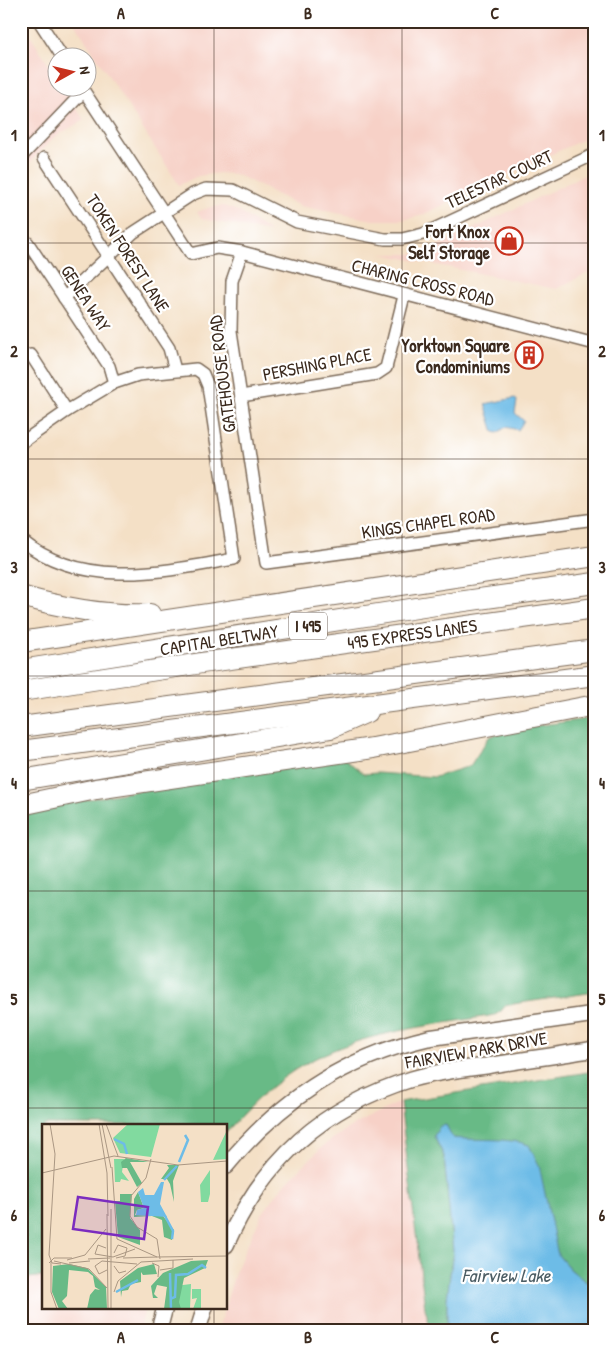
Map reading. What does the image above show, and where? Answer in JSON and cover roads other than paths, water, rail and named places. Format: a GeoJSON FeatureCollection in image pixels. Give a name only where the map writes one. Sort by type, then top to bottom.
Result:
{"type":"FeatureCollection","features":[{"type":"Feature","properties":{"kind":"highway"},"geometry":{"type":"LineString","coordinates":[[21,642],[595,556]]}},
{"type":"Feature","properties":{"kind":"highway","name":"CAPITAL BELTWAY"},"geometry":{"type":"LineString","coordinates":[[21,670],[436,605],[595,583]]}},
{"type":"Feature","properties":{"kind":"highway"},"geometry":{"type":"LineString","coordinates":[[21,596],[58,606],[140,615],[238,611]]}},
{"type":"Feature","properties":{"kind":"highway","name":"495 EXPRESS LANES"},"geometry":{"type":"LineString","coordinates":[[21,691],[202,663],[595,608]]}},
{"type":"Feature","properties":{"kind":"highway"},"geometry":{"type":"LineString","coordinates":[[21,727],[595,650]]}},
{"type":"Feature","properties":{"kind":"highway"},"geometry":{"type":"LineString","coordinates":[[21,751],[595,675]]}},
{"type":"Feature","properties":{"kind":"highway"},"geometry":{"type":"LineString","coordinates":[[21,780],[331,728],[387,704]]}},
{"type":"Feature","properties":{"kind":"highway"},"geometry":{"type":"LineString","coordinates":[[21,805],[96,789],[373,748],[595,705]]}},
{"type":"Feature","properties":{"kind":"main road","name":"FAIRVIEW PARK DRIVE"},"geometry":{"type":"LineString","coordinates":[[228,1164],[262,1126],[295,1098],[325,1077],[364,1058],[428,1038],[595,1014]]}},
{"type":"Feature","properties":{"kind":"main road","name":"FAIRVIEW PARK DRIVE"},"geometry":{"type":"LineString","coordinates":[[228,1241],[252,1194],[280,1157],[323,1122],[358,1100],[395,1084],[435,1074],[595,1049]]}},
{"type":"Feature","properties":{"kind":"main road"},"geometry":{"type":"LineString","coordinates":[[159,1330],[165,1308]]}},
{"type":"Feature","properties":{"kind":"main road"},"geometry":{"type":"LineString","coordinates":[[198,1330],[205,1308]]}},
{"type":"Feature","properties":{"kind":"street"},"geometry":{"type":"LineString","coordinates":[[39,21],[57,48]]}},
{"type":"Feature","properties":{"kind":"street"},"geometry":{"type":"LineString","coordinates":[[21,157],[75,98]]}},
{"type":"Feature","properties":{"kind":"street"},"geometry":{"type":"LineString","coordinates":[[89,98],[191,254],[217,248],[242,252]]}},
{"type":"Feature","properties":{"kind":"street","name":"TELESTAR COURT"},"geometry":{"type":"LineString","coordinates":[[64,298],[133,233],[193,194],[219,188],[242,194],[297,222],[385,239],[402,239],[424,234],[595,154]]}},
{"type":"Feature","properties":{"kind":"street","name":"TOKEN FOREST LANE"},"geometry":{"type":"LineString","coordinates":[[44,158],[109,254],[168,348],[175,370]]}},
{"type":"Feature","properties":{"kind":"street","name":"GENEA WAY"},"geometry":{"type":"LineString","coordinates":[[21,237],[28,243],[109,366],[114,383]]}},
{"type":"Feature","properties":{"kind":"street","name":"CHARING CROSS ROAD"},"geometry":{"type":"LineString","coordinates":[[242,252],[404,296],[595,344]]}},
{"type":"Feature","properties":{"kind":"street","name":"GATEHOUSE ROAD"},"geometry":{"type":"LineString","coordinates":[[242,252],[232,281],[231,331],[266,563]]}},
{"type":"Feature","properties":{"kind":"street","name":"PERSHING PLACE"},"geometry":{"type":"LineString","coordinates":[[241,396],[378,374],[386,368],[404,296]]}},
{"type":"Feature","properties":{"kind":"street"},"geometry":{"type":"LineString","coordinates":[[31,355],[67,411]]}},
{"type":"Feature","properties":{"kind":"street"},"geometry":{"type":"LineString","coordinates":[[21,442],[67,411],[114,383],[138,376],[175,370],[196,369],[203,374],[208,386],[234,559],[164,572],[100,573],[60,562],[21,540]]}},
{"type":"Feature","properties":{"kind":"street","name":"KINGS CHAPEL ROAD"},"geometry":{"type":"LineString","coordinates":[[266,563],[595,519]]}},
{"type":"Feature","properties":{"kind":"water"},"geometry":{"type":"Polygon","coordinates":[[[515,398],[517,401],[515,413],[524,421],[518,430],[506,427],[497,433],[494,432],[485,404],[515,398]]]}},
{"type":"Feature","properties":{"kind":"water","name":"Fairview Lake"},"geometry":{"type":"Polygon","coordinates":[[[446,1125],[453,1138],[502,1140],[529,1145],[539,1165],[558,1255],[570,1269],[586,1282],[595,1281],[595,1330],[447,1330],[447,1299],[453,1251],[444,1156],[434,1136],[440,1126],[446,1125]]]}},
{"type":"Feature","properties":{"kind":"place","name":"Fort Knox Self Storage"},"geometry":{"type":"Point","coordinates":[509,241]}},
{"type":"Feature","properties":{"kind":"place","name":"Yorktown Square Condominiums"},"geometry":{"type":"Point","coordinates":[529,355]}}]}
